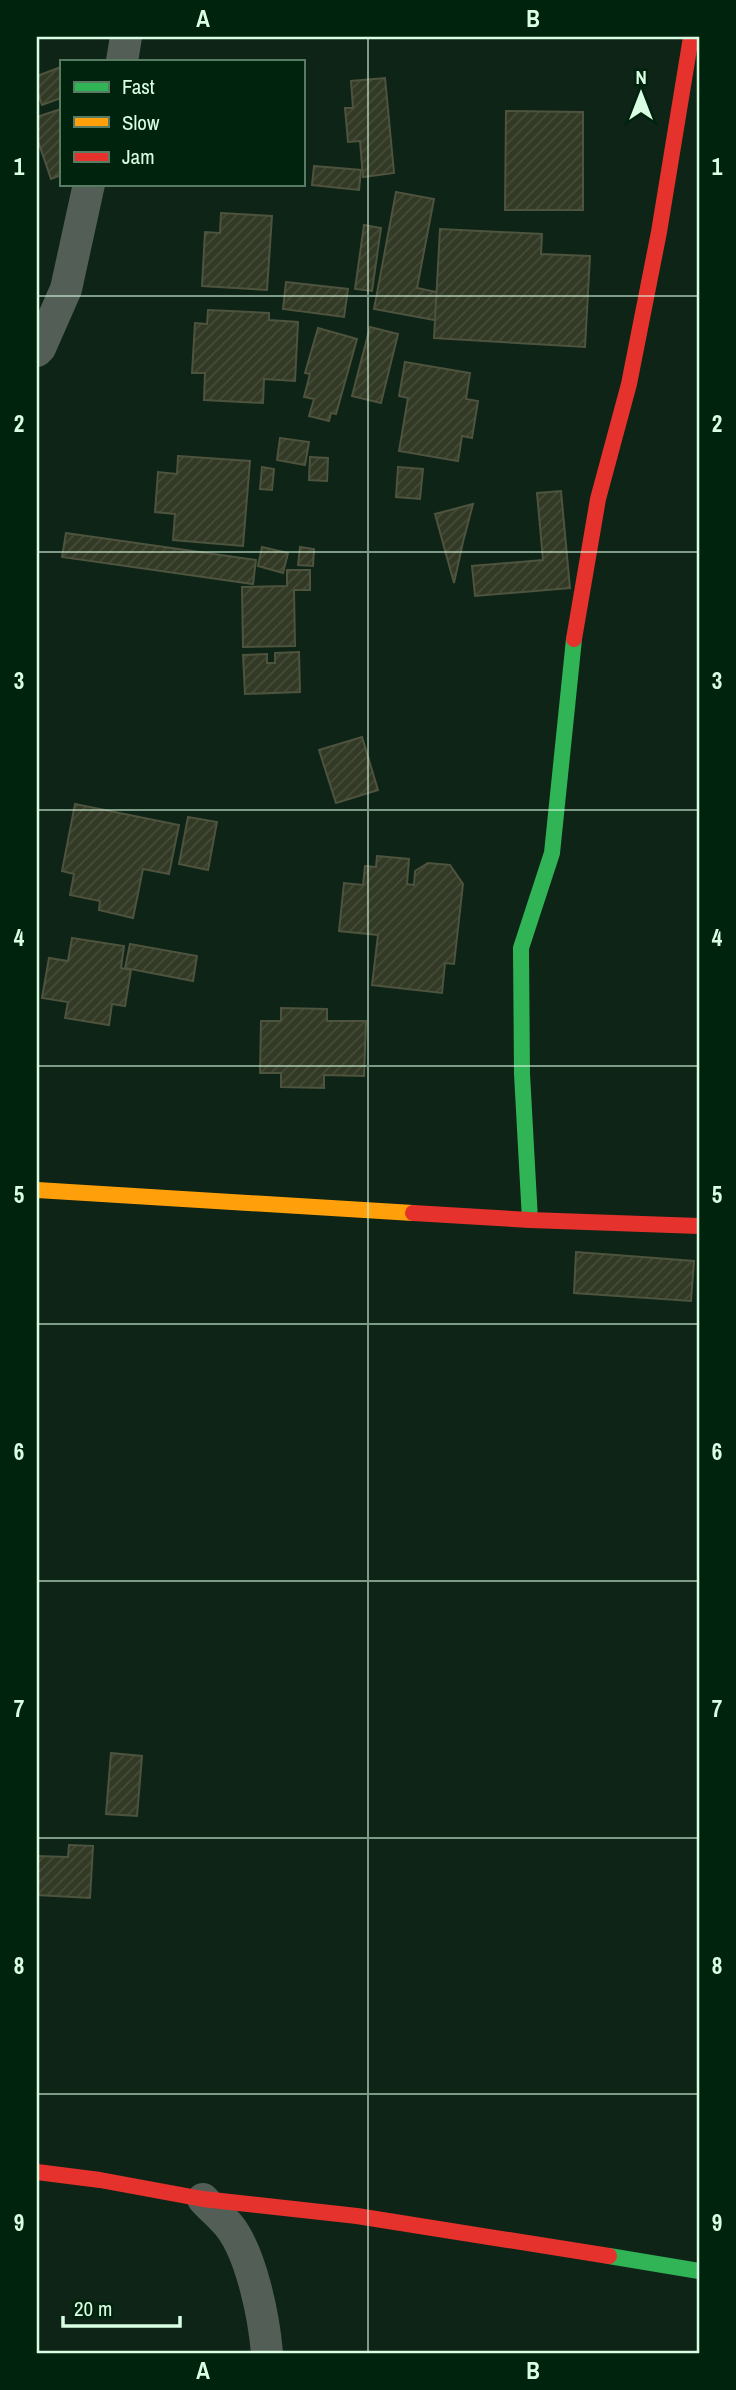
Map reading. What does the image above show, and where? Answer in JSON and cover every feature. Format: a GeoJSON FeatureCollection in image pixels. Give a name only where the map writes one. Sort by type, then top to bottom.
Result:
{"type":"FeatureCollection","features":[{"type":"Feature","properties":{"kind":"street"},"geometry":{"type":"LineString","coordinates":[[122,60],[126,37]]}},
{"type":"Feature","properties":{"kind":"street"},"geometry":{"type":"LineString","coordinates":[[530,1220],[522,1074],[521,948],[552,853],[575,632],[598,499],[629,384],[649,283],[691,37]]}},
{"type":"Feature","properties":{"kind":"street"},"geometry":{"type":"LineString","coordinates":[[37,351],[66,289],[89,186]]}},
{"type":"Feature","properties":{"kind":"street"},"geometry":{"type":"LineString","coordinates":[[37,1190],[530,1220],[699,1226]]}},
{"type":"Feature","properties":{"kind":"street"},"geometry":{"type":"LineString","coordinates":[[37,2172],[100,2180],[203,2199],[357,2216],[699,2271]]}},
{"type":"Feature","properties":{"kind":"street"},"geometry":{"type":"LineString","coordinates":[[203,2199],[231,2228],[248,2259],[265,2330],[267,2353]]}},
{"type":"Feature","properties":{"kind":"building"},"geometry":{"type":"Polygon","coordinates":[[[60,67],[60,98],[42,105],[37,90],[37,76],[60,67]]]}},
{"type":"Feature","properties":{"kind":"building"},"geometry":{"type":"Polygon","coordinates":[[[385,78],[394,173],[363,177],[360,141],[348,142],[345,108],[353,108],[351,81],[385,78]]]}},
{"type":"Feature","properties":{"kind":"building"},"geometry":{"type":"Polygon","coordinates":[[[60,109],[60,175],[51,179],[37,138],[37,117],[60,109]]]}},
{"type":"Feature","properties":{"kind":"building"},"geometry":{"type":"Polygon","coordinates":[[[506,111],[583,112],[583,210],[505,210],[506,111]]]}},
{"type":"Feature","properties":{"kind":"building"},"geometry":{"type":"Polygon","coordinates":[[[314,166],[361,170],[359,190],[312,185],[314,166]]]}},
{"type":"Feature","properties":{"kind":"building"},"geometry":{"type":"Polygon","coordinates":[[[396,192],[434,199],[417,288],[446,294],[440,321],[374,309],[396,192]]]}},
{"type":"Feature","properties":{"kind":"building"},"geometry":{"type":"Polygon","coordinates":[[[221,213],[272,216],[267,290],[202,286],[205,232],[220,233],[221,213]]]}},
{"type":"Feature","properties":{"kind":"building"},"geometry":{"type":"Polygon","coordinates":[[[364,225],[381,228],[372,291],[355,289],[364,225]]]}},
{"type":"Feature","properties":{"kind":"building"},"geometry":{"type":"Polygon","coordinates":[[[440,229],[542,234],[541,254],[590,256],[585,347],[434,338],[440,229]]]}},
{"type":"Feature","properties":{"kind":"building"},"geometry":{"type":"Polygon","coordinates":[[[286,282],[348,289],[344,317],[283,309],[286,282]]]}},
{"type":"Feature","properties":{"kind":"building"},"geometry":{"type":"Polygon","coordinates":[[[208,310],[269,313],[269,320],[298,322],[295,381],[264,379],[263,403],[204,400],[205,373],[192,373],[195,323],[207,324],[208,310]]]}},
{"type":"Feature","properties":{"kind":"building"},"geometry":{"type":"Polygon","coordinates":[[[370,327],[398,334],[381,403],[352,396],[370,327]]]}},
{"type":"Feature","properties":{"kind":"building"},"geometry":{"type":"Polygon","coordinates":[[[318,328],[357,339],[336,414],[331,413],[329,421],[309,416],[314,399],[304,397],[310,374],[305,373],[318,328]]]}},
{"type":"Feature","properties":{"kind":"building"},"geometry":{"type":"Polygon","coordinates":[[[405,362],[470,373],[466,399],[478,401],[472,438],[462,436],[458,461],[399,451],[408,398],[399,396],[405,362]]]}},
{"type":"Feature","properties":{"kind":"building"},"geometry":{"type":"Polygon","coordinates":[[[280,438],[309,442],[305,465],[277,460],[280,438]]]}},
{"type":"Feature","properties":{"kind":"building"},"geometry":{"type":"Polygon","coordinates":[[[178,456],[250,461],[243,546],[173,540],[175,514],[155,512],[158,472],[177,474],[178,456]]]}},
{"type":"Feature","properties":{"kind":"building"},"geometry":{"type":"Polygon","coordinates":[[[310,457],[328,458],[327,481],[309,480],[310,457]]]}},
{"type":"Feature","properties":{"kind":"building"},"geometry":{"type":"Polygon","coordinates":[[[262,467],[274,469],[272,490],[260,489],[262,467]]]}},
{"type":"Feature","properties":{"kind":"building"},"geometry":{"type":"Polygon","coordinates":[[[398,467],[423,469],[420,499],[396,497],[398,467]]]}},
{"type":"Feature","properties":{"kind":"building"},"geometry":{"type":"Polygon","coordinates":[[[561,491],[570,588],[475,596],[472,566],[543,560],[537,493],[561,491]]]}},
{"type":"Feature","properties":{"kind":"building"},"geometry":{"type":"Polygon","coordinates":[[[473,504],[463,542],[454,583],[435,514],[473,504]]]}},
{"type":"Feature","properties":{"kind":"building"},"geometry":{"type":"Polygon","coordinates":[[[66,533],[256,560],[253,584],[62,557],[66,533]]]}},
{"type":"Feature","properties":{"kind":"building"},"geometry":{"type":"Polygon","coordinates":[[[262,547],[288,553],[283,573],[258,566],[262,547]]]}},
{"type":"Feature","properties":{"kind":"building"},"geometry":{"type":"Polygon","coordinates":[[[300,547],[314,549],[313,566],[298,565],[300,547]]]}},
{"type":"Feature","properties":{"kind":"building"},"geometry":{"type":"Polygon","coordinates":[[[287,570],[310,570],[310,590],[294,590],[295,646],[243,647],[242,587],[287,586],[287,570]]]}},
{"type":"Feature","properties":{"kind":"building"},"geometry":{"type":"Polygon","coordinates":[[[299,652],[300,692],[245,694],[243,655],[267,654],[267,663],[275,663],[275,653],[299,652]]]}},
{"type":"Feature","properties":{"kind":"building"},"geometry":{"type":"Polygon","coordinates":[[[362,737],[378,790],[336,803],[319,750],[362,737]]]}},
{"type":"Feature","properties":{"kind":"building"},"geometry":{"type":"Polygon","coordinates":[[[75,804],[179,825],[169,874],[143,869],[133,918],[99,910],[100,901],[70,895],[74,874],[62,871],[75,804]]]}},
{"type":"Feature","properties":{"kind":"building"},"geometry":{"type":"Polygon","coordinates":[[[188,817],[217,822],[208,870],[179,864],[188,817]]]}},
{"type":"Feature","properties":{"kind":"building"},"geometry":{"type":"Polygon","coordinates":[[[377,856],[409,859],[407,884],[414,885],[415,871],[428,863],[450,865],[463,884],[454,964],[445,963],[442,993],[372,985],[378,935],[339,931],[344,883],[363,885],[365,866],[376,867],[377,856]]]}},
{"type":"Feature","properties":{"kind":"building"},"geometry":{"type":"Polygon","coordinates":[[[72,938],[124,946],[121,968],[131,970],[125,1006],[112,1004],[109,1025],[65,1018],[68,1002],[42,998],[49,958],[68,961],[72,938]]]}},
{"type":"Feature","properties":{"kind":"building"},"geometry":{"type":"Polygon","coordinates":[[[130,944],[197,956],[193,981],[125,968],[130,944]]]}},
{"type":"Feature","properties":{"kind":"building"},"geometry":{"type":"Polygon","coordinates":[[[281,1008],[327,1009],[327,1021],[366,1021],[364,1076],[324,1075],[324,1088],[281,1087],[281,1073],[260,1073],[261,1021],[281,1021],[281,1008]]]}},
{"type":"Feature","properties":{"kind":"building"},"geometry":{"type":"Polygon","coordinates":[[[576,1252],[694,1261],[691,1301],[574,1293],[576,1252]]]}},
{"type":"Feature","properties":{"kind":"building"},"geometry":{"type":"Polygon","coordinates":[[[111,1753],[142,1756],[137,1816],[106,1814],[111,1753]]]}},
{"type":"Feature","properties":{"kind":"building"},"geometry":{"type":"Polygon","coordinates":[[[69,1845],[93,1846],[90,1898],[37,1895],[37,1856],[68,1857],[69,1845]]]}},
{"type":"Feature","properties":{"kind":"traffic: fast"},"geometry":{"type":"LineString","coordinates":[[530,1220],[522,1074],[521,948],[552,853],[574,639]]}},
{"type":"Feature","properties":{"kind":"traffic: fast"},"geometry":{"type":"LineString","coordinates":[[609,2256],[699,2271]]}},
{"type":"Feature","properties":{"kind":"traffic: slow"},"geometry":{"type":"LineString","coordinates":[[37,1190],[413,1213]]}},
{"type":"Feature","properties":{"kind":"traffic: jam"},"geometry":{"type":"LineString","coordinates":[[574,639],[598,499],[629,384],[659,232],[691,37]]}},
{"type":"Feature","properties":{"kind":"traffic: jam"},"geometry":{"type":"LineString","coordinates":[[413,1213],[699,1226]]}},
{"type":"Feature","properties":{"kind":"traffic: jam"},"geometry":{"type":"LineString","coordinates":[[37,2172],[100,2180],[203,2199],[357,2216],[609,2256]]}}]}
